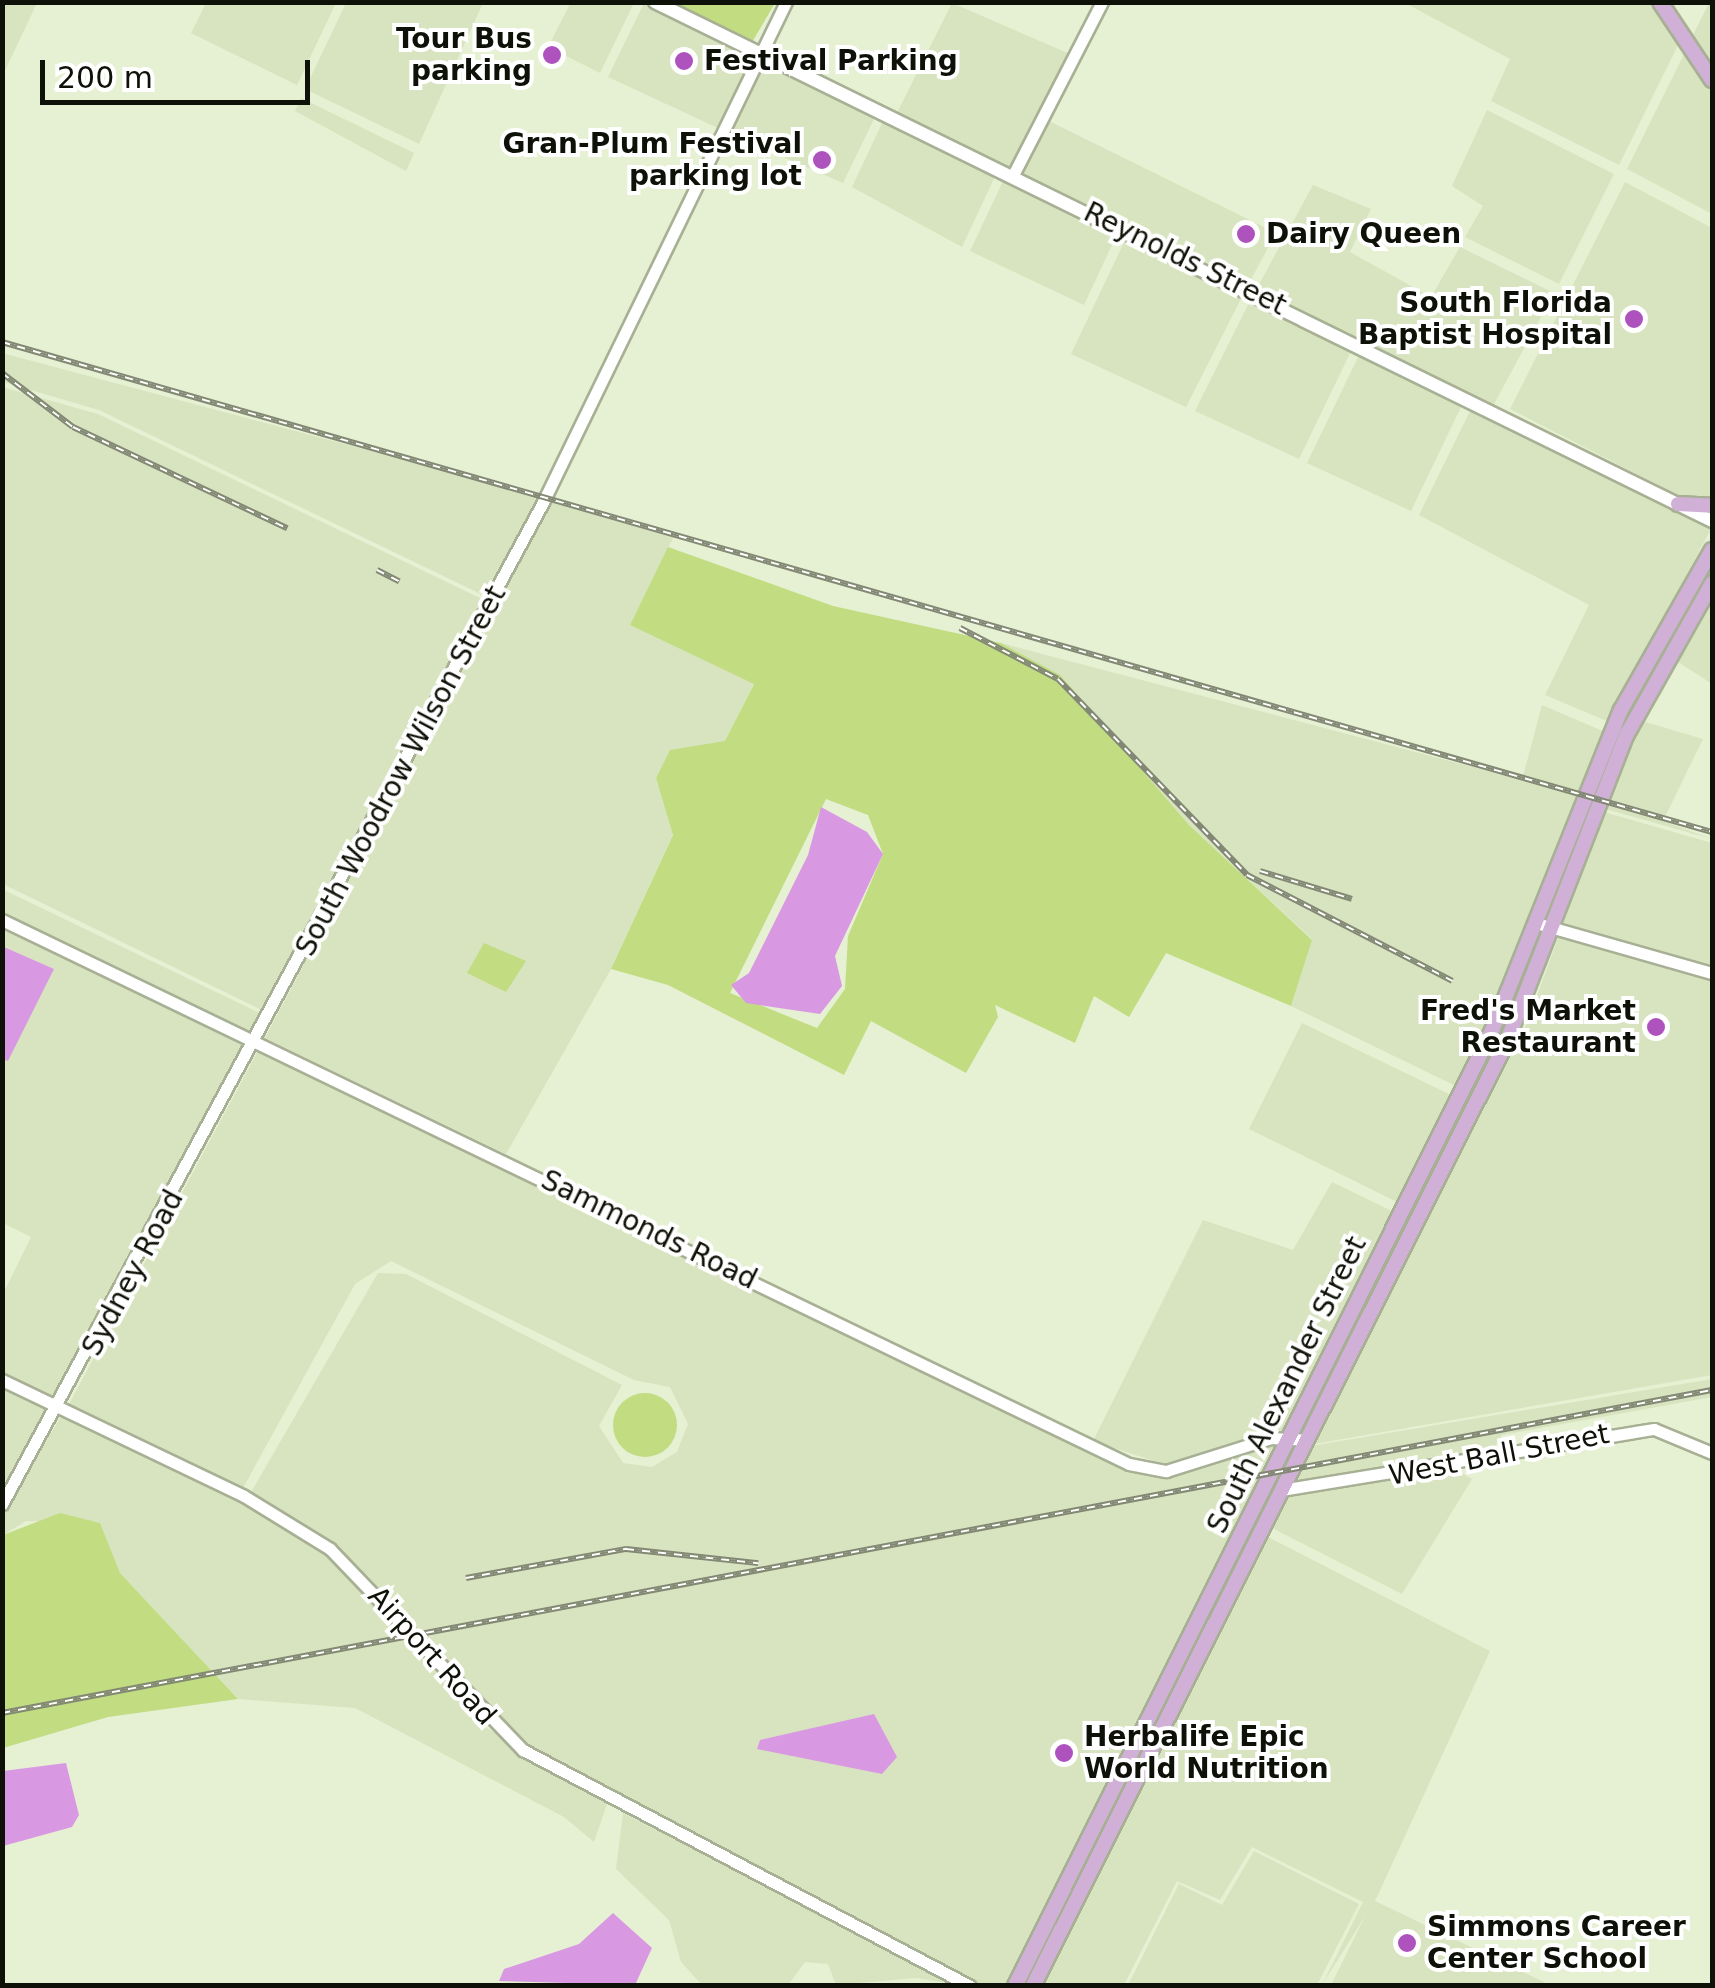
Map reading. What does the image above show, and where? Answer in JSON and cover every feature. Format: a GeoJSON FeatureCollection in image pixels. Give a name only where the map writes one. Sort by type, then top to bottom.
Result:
{"type":"FeatureCollection","features":[{"type":"Feature","properties":{"kind":"main road","name":"Reynolds Street"},"geometry":{"type":"LineString","coordinates":[[655,2],[1712,521]]}},
{"type":"Feature","properties":{"kind":"main road"},"geometry":{"type":"LineString","coordinates":[[1660,2],[1712,80]]}},
{"type":"Feature","properties":{"kind":"main road"},"geometry":{"type":"LineString","coordinates":[[1678,504],[1712,506]]}},
{"type":"Feature","properties":{"kind":"main road","name":"South Alexander Street"},"geometry":{"type":"LineString","coordinates":[[1141,1760],[1186,1650],[1490,1034],[1582,798],[1636,678],[1712,550]]}},
{"type":"Feature","properties":{"kind":"main road","name":"South Alexander Street"},"geometry":{"type":"LineString","coordinates":[[1033,1986],[1141,1760],[1201,1657],[1506,1041],[1599,802],[1647,694],[1712,583]]}},
{"type":"Feature","properties":{"kind":"main road"},"geometry":{"type":"LineString","coordinates":[[1186,1650],[1201,1657]]}},
{"type":"Feature","properties":{"kind":"main road","name":"South Alexander Street"},"geometry":{"type":"LineString","coordinates":[[1015,1986],[1078,1886]]}},
{"type":"Feature","properties":{"kind":"street","name":"South Woodrow Wilson Street"},"geometry":{"type":"LineString","coordinates":[[258,1040],[543,502],[786,2]]}},
{"type":"Feature","properties":{"kind":"street"},"geometry":{"type":"LineString","coordinates":[[1014,175],[1102,2]]}},
{"type":"Feature","properties":{"kind":"street","name":"Sammonds Road"},"geometry":{"type":"LineString","coordinates":[[2,920],[258,1040],[1129,1464],[1166,1470],[1288,1438],[1306,1440]]}},
{"type":"Feature","properties":{"kind":"street"},"geometry":{"type":"LineString","coordinates":[[1536,922],[1712,973]]}},
{"type":"Feature","properties":{"kind":"street","name":"Sydney Road"},"geometry":{"type":"LineString","coordinates":[[2,1504],[61,1408],[258,1040]]}},
{"type":"Feature","properties":{"kind":"street","name":"Airport Road"},"geometry":{"type":"LineString","coordinates":[[2,1380],[244,1496],[330,1550],[523,1750],[970,1986]]}},
{"type":"Feature","properties":{"kind":"street","name":"West Ball Street"},"geometry":{"type":"LineString","coordinates":[[1281,1490],[1654,1429],[1712,1453]]}},
{"type":"Feature","properties":{"kind":"shaded area"},"geometry":{"type":"Polygon","coordinates":[[[206,2],[336,3],[297,85],[191,33],[206,2]]]}},
{"type":"Feature","properties":{"kind":"shaded area"},"geometry":{"type":"Polygon","coordinates":[[[571,2],[634,3],[600,73],[548,47],[571,2]]]}},
{"type":"Feature","properties":{"kind":"shaded area"},"geometry":{"type":"Polygon","coordinates":[[[2,3],[37,3],[3,75],[2,3]]]}},
{"type":"Feature","properties":{"kind":"shaded area"},"geometry":{"type":"Polygon","coordinates":[[[346,3],[483,3],[419,144],[305,89],[346,3]]]}},
{"type":"Feature","properties":{"kind":"shaded area","name":"Festival Parking"},"geometry":{"type":"Polygon","coordinates":[[[644,3],[755,57],[720,129],[608,77],[644,3]]]}},
{"type":"Feature","properties":{"kind":"shaded area"},"geometry":{"type":"Polygon","coordinates":[[[952,3],[1070,54],[1012,168],[897,113],[952,3]]]}},
{"type":"Feature","properties":{"kind":"shaded area"},"geometry":{"type":"Polygon","coordinates":[[[1405,3],[1654,3],[1680,41],[1619,165],[1491,101],[1510,59],[1405,3]]]}},
{"type":"Feature","properties":{"kind":"shaded area"},"geometry":{"type":"Polygon","coordinates":[[[1712,3],[1712,70],[1691,39],[1712,3]]]}},
{"type":"Feature","properties":{"kind":"shaded area"},"geometry":{"type":"Polygon","coordinates":[[[1686,50],[1712,88],[1712,214],[1627,169],[1686,50]]]}},
{"type":"Feature","properties":{"kind":"shaded area"},"geometry":{"type":"Polygon","coordinates":[[[1079,59],[1049,121],[1276,233],[1249,283],[1020,172],[1079,59]]]}},
{"type":"Feature","properties":{"kind":"shaded area"},"geometry":{"type":"Polygon","coordinates":[[[763,61],[876,115],[843,183],[728,133],[763,61]]]}},
{"type":"Feature","properties":{"kind":"shaded area"},"geometry":{"type":"Polygon","coordinates":[[[301,98],[414,153],[406,171],[295,111],[301,98]]]}},
{"type":"Feature","properties":{"kind":"shaded area"},"geometry":{"type":"Polygon","coordinates":[[[1487,110],[1614,174],[1559,284],[1465,237],[1483,206],[1452,186],[1487,110]]]}},
{"type":"Feature","properties":{"kind":"shaded area"},"geometry":{"type":"Polygon","coordinates":[[[884,119],[997,172],[962,247],[852,187],[884,119]]]}},
{"type":"Feature","properties":{"kind":"shaded area"},"geometry":{"type":"Polygon","coordinates":[[[1005,177],[1118,232],[1084,305],[970,251],[1005,177]]]}},
{"type":"Feature","properties":{"kind":"shaded area","name":"South Florida Baptist Hospital"},"geometry":{"type":"Polygon","coordinates":[[[1625,182],[1712,228],[1712,500],[1678,495],[1510,409],[1625,182]]]}},
{"type":"Feature","properties":{"kind":"shaded area"},"geometry":{"type":"Polygon","coordinates":[[[1313,185],[1371,209],[1350,252],[1431,297],[1460,247],[1554,293],[1493,406],[1257,288],[1313,185]]]}},
{"type":"Feature","properties":{"kind":"shaded area"},"geometry":{"type":"Polygon","coordinates":[[[1127,236],[1244,293],[1186,407],[1071,354],[1127,236]]]}},
{"type":"Feature","properties":{"kind":"shaded area"},"geometry":{"type":"Polygon","coordinates":[[[1252,297],[1353,347],[1299,459],[1195,411],[1252,297]]]}},
{"type":"Feature","properties":{"kind":"shaded area"},"geometry":{"type":"Polygon","coordinates":[[[1361,351],[1463,403],[1411,511],[1307,463],[1361,351]]]}},
{"type":"Feature","properties":{"kind":"shaded area"},"geometry":{"type":"Polygon","coordinates":[[[2,353],[540,496],[487,597],[99,410],[3,382],[2,353]]]}},
{"type":"Feature","properties":{"kind":"shaded area"},"geometry":{"type":"Polygon","coordinates":[[[2,387],[98,414],[484,600],[266,1012],[3,884],[2,387]]]}},
{"type":"Feature","properties":{"kind":"shaded area"},"geometry":{"type":"Polygon","coordinates":[[[1472,407],[1712,527],[1609,722],[1545,695],[1589,605],[1419,515],[1472,407]]]}},
{"type":"Feature","properties":{"kind":"shaded area"},"geometry":{"type":"Polygon","coordinates":[[[550,499],[675,534],[630,625],[754,683],[725,742],[670,751],[656,778],[673,834],[611,969],[506,1154],[265,1038],[550,499]]]}},
{"type":"Feature","properties":{"kind":"shaded area"},"geometry":{"type":"Polygon","coordinates":[[[1712,591],[1712,684],[1672,658],[1712,591]]]}},
{"type":"Feature","properties":{"kind":"shaded area"},"geometry":{"type":"Polygon","coordinates":[[[1001,643],[1522,780],[1542,705],[1605,732],[1458,1087],[1291,1006],[1312,939],[1189,825],[1060,676],[1001,643]]]}},
{"type":"Feature","properties":{"kind":"shaded area"},"geometry":{"type":"Polygon","coordinates":[[[1639,720],[1703,739],[1663,821],[1712,839],[1602,808],[1639,720]]]}},
{"type":"Feature","properties":{"kind":"shaded area"},"geometry":{"type":"Polygon","coordinates":[[[821,807],[867,832],[883,854],[835,956],[842,986],[820,1014],[746,1003],[731,985],[749,973],[808,855],[821,807]]]}},
{"type":"Feature","properties":{"kind":"shaded area"},"geometry":{"type":"Polygon","coordinates":[[[1604,812],[1712,843],[1712,1375],[1314,1444],[1527,1023],[1604,812]]]}},
{"type":"Feature","properties":{"kind":"shaded area"},"geometry":{"type":"Polygon","coordinates":[[[2,889],[266,1016],[257,1034],[3,914],[2,889]]]}},
{"type":"Feature","properties":{"kind":"shaded area"},"geometry":{"type":"Polygon","coordinates":[[[3,926],[252,1043],[59,1402],[3,1374],[3,1294],[31,1237],[3,1223],[3,1059],[54,969],[3,946],[3,926]]]}},
{"type":"Feature","properties":{"kind":"shaded area"},"geometry":{"type":"Polygon","coordinates":[[[1539,929],[1545,931],[1474,1095],[1466,1091],[1539,929]]]}},
{"type":"Feature","properties":{"kind":"shaded area"},"geometry":{"type":"Polygon","coordinates":[[[1555,934],[1523,1022],[1311,1446],[1712,1379],[1712,1397],[1502,1435],[1490,1453],[1288,1486],[1555,934]]]}},
{"type":"Feature","properties":{"kind":"shaded area"},"geometry":{"type":"Polygon","coordinates":[[[2,946],[54,969],[8,1061],[2,1059],[2,946]]]}},
{"type":"Feature","properties":{"kind":"shaded area"},"geometry":{"type":"Polygon","coordinates":[[[1302,1023],[1453,1096],[1399,1203],[1249,1129],[1302,1023]]]}},
{"type":"Feature","properties":{"kind":"shaded area"},"geometry":{"type":"Polygon","coordinates":[[[260,1047],[1127,1468],[1166,1476],[1280,1443],[1009,1985],[982,1986],[526,1745],[367,1575],[250,1494],[378,1273],[406,1274],[622,1385],[599,1426],[623,1463],[652,1467],[677,1452],[688,1424],[670,1387],[634,1380],[391,1261],[355,1284],[242,1490],[68,1406],[260,1047]],[[880,1734],[821,1761],[882,1774],[896,1757],[880,1734]]]}},
{"type":"Feature","properties":{"kind":"shaded area"},"geometry":{"type":"Polygon","coordinates":[[[1332,1182],[1394,1212],[1285,1433],[1166,1465],[1093,1441],[1203,1220],[1293,1250],[1332,1182]]]}},
{"type":"Feature","properties":{"kind":"shaded area"},"geometry":{"type":"Polygon","coordinates":[[[3,1386],[54,1411],[3,1495],[3,1386]]]}},
{"type":"Feature","properties":{"kind":"shaded area"},"geometry":{"type":"Polygon","coordinates":[[[62,1415],[242,1501],[327,1554],[487,1728],[607,1804],[594,1842],[564,1817],[355,1708],[238,1699],[120,1573],[99,1523],[26,1521],[3,1535],[3,1512],[62,1415]]]}},
{"type":"Feature","properties":{"kind":"shaded area"},"geometry":{"type":"Polygon","coordinates":[[[1455,1469],[1472,1479],[1402,1594],[1268,1526],[1283,1496],[1455,1469]]]}},
{"type":"Feature","properties":{"kind":"shaded area"},"geometry":{"type":"Polygon","coordinates":[[[1264,1535],[1490,1651],[1377,1897],[1322,1985],[1363,1902],[1252,1847],[1220,1900],[1177,1881],[1124,1985],[1038,1986],[1264,1535]]]}},
{"type":"Feature","properties":{"kind":"shaded area"},"geometry":{"type":"Polygon","coordinates":[[[874,1714],[897,1757],[882,1774],[757,1749],[760,1740],[874,1714]]]}},
{"type":"Feature","properties":{"kind":"shaded area"},"geometry":{"type":"Polygon","coordinates":[[[66,1763],[79,1815],[72,1827],[3,1846],[3,1771],[66,1763]]]}},
{"type":"Feature","properties":{"kind":"shaded area"},"geometry":{"type":"Polygon","coordinates":[[[623,1813],[959,1985],[916,1978],[836,1985],[828,1964],[805,1962],[788,1985],[702,1985],[681,1962],[669,1920],[616,1869],[623,1813]]]}},
{"type":"Feature","properties":{"kind":"shaded area"},"geometry":{"type":"Polygon","coordinates":[[[1254,1851],[1359,1904],[1317,1985],[1128,1985],[1179,1884],[1222,1905],[1254,1851]]]}},
{"type":"Feature","properties":{"kind":"shaded area","name":"Simmons Career Center School"},"geometry":{"type":"Polygon","coordinates":[[[1373,1900],[1550,1985],[1331,1985],[1373,1900]]]}},
{"type":"Feature","properties":{"kind":"shaded area"},"geometry":{"type":"Polygon","coordinates":[[[613,1913],[652,1948],[635,1985],[499,1981],[504,1969],[579,1944],[613,1913]]]}},
{"type":"Feature","properties":{"kind":"green space"},"geometry":{"type":"Polygon","coordinates":[[[667,3],[775,3],[751,44],[667,3]]]}},
{"type":"Feature","properties":{"kind":"green space"},"geometry":{"type":"Polygon","coordinates":[[[668,547],[833,606],[1001,643],[1060,675],[1189,825],[1312,940],[1291,1006],[1166,953],[1129,1017],[1094,996],[1075,1043],[995,1005],[998,1017],[966,1073],[871,1021],[844,1075],[668,985],[611,969],[673,835],[656,778],[670,750],[725,741],[754,684],[630,625],[668,547]],[[826,799],[730,993],[817,1028],[845,989],[848,936],[883,854],[868,815],[826,799]]]}},
{"type":"Feature","properties":{"kind":"green space"},"geometry":{"type":"Polygon","coordinates":[[[484,943],[526,961],[506,992],[467,973],[484,943]]]}},
{"type":"Feature","properties":{"kind":"green space"},"geometry":{"type":"Polygon","coordinates":[[[645,1393],[668,1402],[677,1425],[668,1448],[645,1457],[622,1448],[613,1425],[622,1402],[645,1393]]]}},
{"type":"Feature","properties":{"kind":"green space"},"geometry":{"type":"Polygon","coordinates":[[[60,1513],[100,1523],[120,1573],[238,1699],[108,1717],[3,1748],[3,1535],[60,1513]]]}},
{"type":"Feature","properties":{"kind":"railway"},"geometry":{"type":"LineString","coordinates":[[2,342],[1712,832]]}},
{"type":"Feature","properties":{"kind":"railway"},"geometry":{"type":"LineString","coordinates":[[2,373],[73,427],[287,528]]}},
{"type":"Feature","properties":{"kind":"railway"},"geometry":{"type":"LineString","coordinates":[[377,570],[399,581]]}},
{"type":"Feature","properties":{"kind":"railway"},"geometry":{"type":"LineString","coordinates":[[960,628],[1058,679],[1247,875],[1452,981]]}},
{"type":"Feature","properties":{"kind":"railway"},"geometry":{"type":"LineString","coordinates":[[1260,871],[1352,899]]}},
{"type":"Feature","properties":{"kind":"railway"},"geometry":{"type":"LineString","coordinates":[[2,1713],[1712,1390]]}},
{"type":"Feature","properties":{"kind":"railway"},"geometry":{"type":"LineString","coordinates":[[466,1578],[626,1549],[758,1563]]}},
{"type":"Feature","properties":{"kind":"place","name":"Tour Bus parking"},"geometry":{"type":"Point","coordinates":[552,55]}},
{"type":"Feature","properties":{"kind":"place","name":"Festival Parking"},"geometry":{"type":"Point","coordinates":[684,61]}},
{"type":"Feature","properties":{"kind":"place","name":"Gran-Plum Festival parking lot"},"geometry":{"type":"Point","coordinates":[822,160]}},
{"type":"Feature","properties":{"kind":"place","name":"Dairy Queen"},"geometry":{"type":"Point","coordinates":[1246,234]}},
{"type":"Feature","properties":{"kind":"place","name":"South Florida Baptist Hospital"},"geometry":{"type":"Point","coordinates":[1634,319]}},
{"type":"Feature","properties":{"kind":"place","name":"Fred's Market Restaurant"},"geometry":{"type":"Point","coordinates":[1656,1027]}},
{"type":"Feature","properties":{"kind":"place","name":"Herbalife Epic World Nutrition"},"geometry":{"type":"Point","coordinates":[1064,1753]}},
{"type":"Feature","properties":{"kind":"place","name":"Simmons Career Center School"},"geometry":{"type":"Point","coordinates":[1407,1943]}}]}
